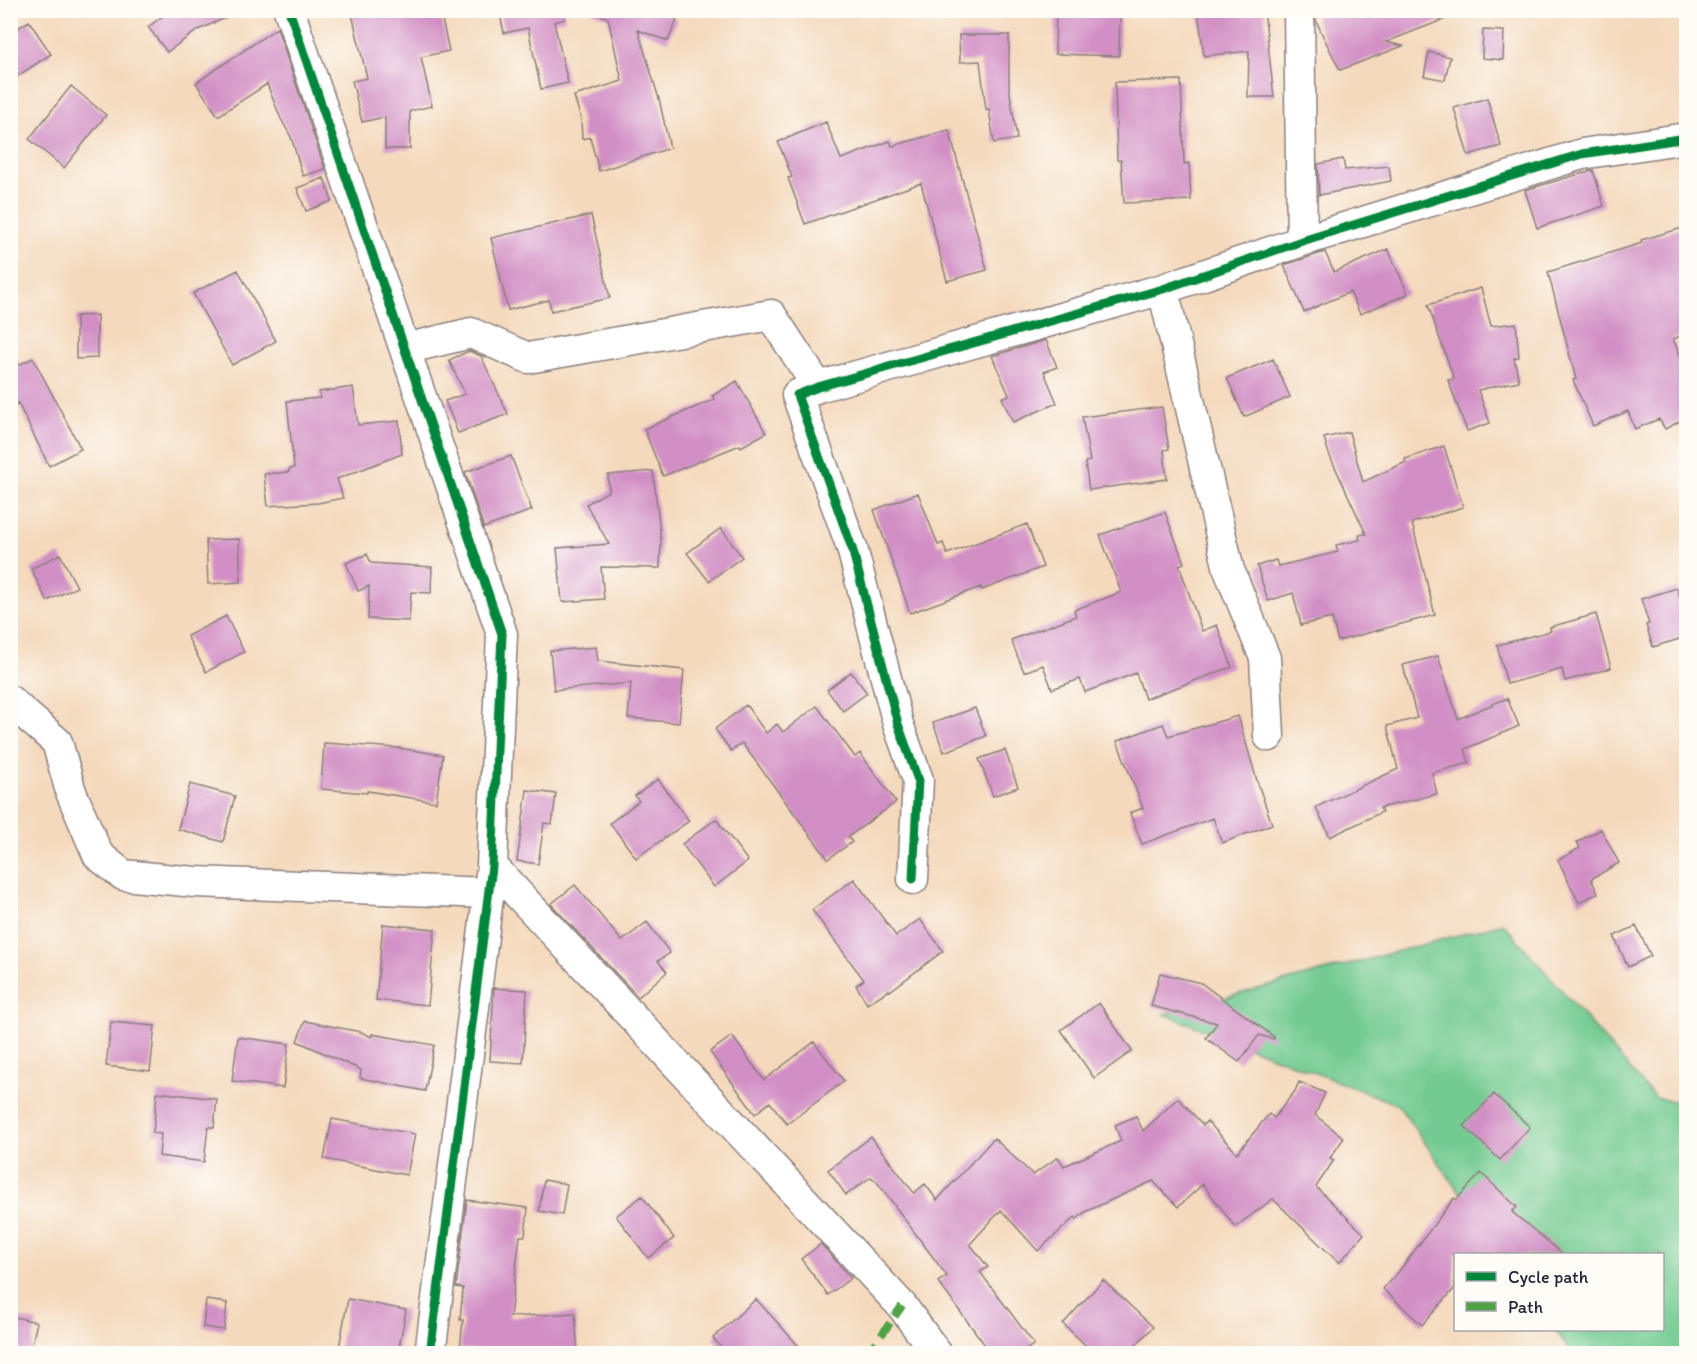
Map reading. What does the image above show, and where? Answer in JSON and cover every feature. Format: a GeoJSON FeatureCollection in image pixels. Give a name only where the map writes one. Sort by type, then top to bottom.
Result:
{"type":"FeatureCollection","features":[{"type":"Feature","properties":{"kind":"street"},"geometry":{"type":"LineString","coordinates":[[289,10],[502,634],[490,879],[430,1353]]}},
{"type":"Feature","properties":{"kind":"street"},"geometry":{"type":"LineString","coordinates":[[1299,10],[1302,241]]}},
{"type":"Feature","properties":{"kind":"street"},"geometry":{"type":"LineString","coordinates":[[913,879],[918,780],[898,724],[852,548],[797,395],[818,387],[1163,289],[1302,241],[1582,154],[1686,138]]}},
{"type":"Feature","properties":{"kind":"street"},"geometry":{"type":"LineString","coordinates":[[1163,289],[1229,570],[1265,658],[1269,736]]}},
{"type":"Feature","properties":{"kind":"street"},"geometry":{"type":"LineString","coordinates":[[405,349],[471,333],[528,358],[771,315],[818,387]]}},
{"type":"Feature","properties":{"kind":"street"},"geometry":{"type":"LineString","coordinates":[[10,701],[57,742],[71,792],[98,855],[123,875],[216,883],[490,879],[902,1306],[937,1353]]}},
{"type":"Feature","properties":{"kind":"green space"},"geometry":{"type":"Polygon","coordinates":[[[1503,923],[1655,1098],[1686,1103],[1686,1353],[1572,1353],[1556,1331],[1664,1331],[1664,1253],[1502,1253],[1398,1105],[1164,1014],[1503,923]]]}},
{"type":"Feature","properties":{"kind":"building"},"geometry":{"type":"Polygon","coordinates":[[[171,10],[243,10],[198,30],[167,52],[148,27],[171,10]]]}},
{"type":"Feature","properties":{"kind":"building"},"geometry":{"type":"Polygon","coordinates":[[[351,10],[440,10],[449,51],[421,57],[432,106],[410,111],[410,149],[385,149],[385,117],[362,122],[352,81],[367,78],[351,10]]]}},
{"type":"Feature","properties":{"kind":"building"},"geometry":{"type":"Polygon","coordinates":[[[499,10],[564,10],[565,19],[554,22],[568,83],[541,89],[528,28],[504,33],[499,10]]]}},
{"type":"Feature","properties":{"kind":"building"},"geometry":{"type":"Polygon","coordinates":[[[593,10],[654,10],[677,19],[668,41],[638,30],[659,99],[670,148],[599,171],[590,137],[582,139],[581,119],[574,96],[622,81],[608,18],[592,12],[593,10]]]}},
{"type":"Feature","properties":{"kind":"building"},"geometry":{"type":"Polygon","coordinates":[[[1056,10],[1120,12],[1119,56],[1055,54],[1056,10]]]}},
{"type":"Feature","properties":{"kind":"building"},"geometry":{"type":"Polygon","coordinates":[[[1198,10],[1264,10],[1274,97],[1248,97],[1249,51],[1204,56],[1198,10]]]}},
{"type":"Feature","properties":{"kind":"building"},"geometry":{"type":"Polygon","coordinates":[[[1316,10],[1462,10],[1463,12],[1386,42],[1403,46],[1340,70],[1316,20],[1316,10]]]}},
{"type":"Feature","properties":{"kind":"building"},"geometry":{"type":"Polygon","coordinates":[[[29,21],[51,54],[10,81],[10,33],[29,21]]]}},
{"type":"Feature","properties":{"kind":"building"},"geometry":{"type":"Polygon","coordinates":[[[277,28],[325,169],[303,176],[291,137],[267,84],[218,116],[196,83],[277,28]]]}},
{"type":"Feature","properties":{"kind":"building"},"geometry":{"type":"Polygon","coordinates":[[[1483,30],[1504,31],[1503,60],[1482,58],[1483,30]]]}},
{"type":"Feature","properties":{"kind":"building"},"geometry":{"type":"Polygon","coordinates":[[[959,35],[1009,35],[1009,87],[1017,139],[994,143],[989,109],[986,110],[980,61],[960,62],[959,35]]]}},
{"type":"Feature","properties":{"kind":"building"},"geometry":{"type":"Polygon","coordinates":[[[1429,52],[1450,57],[1445,80],[1424,76],[1429,52]]]}},
{"type":"Feature","properties":{"kind":"building"},"geometry":{"type":"Polygon","coordinates":[[[1181,80],[1184,164],[1189,163],[1191,200],[1124,203],[1121,160],[1117,160],[1115,82],[1181,80]]]}},
{"type":"Feature","properties":{"kind":"building"},"geometry":{"type":"Polygon","coordinates":[[[71,86],[106,115],[64,168],[29,139],[71,86]]]}},
{"type":"Feature","properties":{"kind":"building"},"geometry":{"type":"Polygon","coordinates":[[[1487,98],[1501,146],[1468,155],[1454,108],[1487,98]]]}},
{"type":"Feature","properties":{"kind":"building"},"geometry":{"type":"Polygon","coordinates":[[[826,122],[841,159],[890,141],[892,146],[949,130],[987,270],[947,281],[921,183],[805,224],[788,178],[792,177],[778,142],[826,122]]]}},
{"type":"Feature","properties":{"kind":"building"},"geometry":{"type":"Polygon","coordinates":[[[1343,159],[1345,170],[1389,166],[1391,181],[1319,195],[1318,164],[1343,159]]]}},
{"type":"Feature","properties":{"kind":"building"},"geometry":{"type":"Polygon","coordinates":[[[1593,170],[1604,206],[1537,228],[1525,190],[1593,170]]]}},
{"type":"Feature","properties":{"kind":"building"},"geometry":{"type":"Polygon","coordinates":[[[324,178],[332,201],[306,211],[297,188],[324,178]]]}},
{"type":"Feature","properties":{"kind":"building"},"geometry":{"type":"Polygon","coordinates":[[[591,215],[610,298],[551,311],[549,300],[508,310],[491,238],[591,215]]]}},
{"type":"Feature","properties":{"kind":"building"},"geometry":{"type":"Polygon","coordinates":[[[1686,227],[1686,334],[1673,339],[1686,369],[1686,418],[1665,429],[1659,419],[1635,429],[1628,411],[1593,426],[1573,380],[1576,379],[1548,272],[1686,227]]]}},
{"type":"Feature","properties":{"kind":"building"},"geometry":{"type":"Polygon","coordinates":[[[1388,249],[1408,294],[1360,314],[1350,292],[1304,312],[1284,265],[1325,252],[1334,272],[1388,249]]]}},
{"type":"Feature","properties":{"kind":"building"},"geometry":{"type":"Polygon","coordinates":[[[238,270],[276,341],[232,365],[193,293],[238,270]]]}},
{"type":"Feature","properties":{"kind":"building"},"geometry":{"type":"Polygon","coordinates":[[[1481,288],[1491,326],[1516,323],[1519,357],[1514,358],[1519,381],[1478,390],[1490,423],[1467,431],[1448,380],[1454,379],[1428,305],[1481,288]]]}},
{"type":"Feature","properties":{"kind":"building"},"geometry":{"type":"Polygon","coordinates":[[[97,315],[97,358],[76,359],[76,316],[97,315]]]}},
{"type":"Feature","properties":{"kind":"building"},"geometry":{"type":"Polygon","coordinates":[[[1046,340],[1057,367],[1044,372],[1057,403],[1013,422],[1002,398],[1009,395],[992,356],[1046,340]]]}},
{"type":"Feature","properties":{"kind":"building"},"geometry":{"type":"Polygon","coordinates":[[[469,351],[481,356],[508,414],[458,433],[445,401],[465,394],[449,360],[469,351]]]}},
{"type":"Feature","properties":{"kind":"building"},"geometry":{"type":"Polygon","coordinates":[[[33,358],[81,449],[49,466],[18,403],[10,407],[10,369],[33,358]]]}},
{"type":"Feature","properties":{"kind":"building"},"geometry":{"type":"Polygon","coordinates":[[[1273,359],[1290,397],[1244,417],[1227,378],[1273,359]]]}},
{"type":"Feature","properties":{"kind":"building"},"geometry":{"type":"Polygon","coordinates":[[[737,381],[766,433],[741,447],[740,445],[663,476],[644,429],[715,399],[712,396],[737,381]]]}},
{"type":"Feature","properties":{"kind":"building"},"geometry":{"type":"Polygon","coordinates":[[[353,387],[358,425],[399,421],[402,454],[337,479],[343,498],[318,503],[268,506],[264,474],[289,472],[289,469],[294,468],[287,401],[320,398],[319,392],[353,387]]]}},
{"type":"Feature","properties":{"kind":"building"},"geometry":{"type":"Polygon","coordinates":[[[1162,407],[1169,449],[1164,450],[1167,479],[1089,490],[1085,462],[1090,461],[1082,417],[1162,407]]]}},
{"type":"Feature","properties":{"kind":"building"},"geometry":{"type":"Polygon","coordinates":[[[1349,432],[1363,482],[1406,462],[1405,459],[1444,446],[1463,507],[1412,523],[1435,615],[1338,641],[1332,618],[1301,625],[1293,593],[1268,601],[1257,566],[1276,560],[1278,566],[1338,552],[1336,545],[1360,540],[1359,535],[1366,534],[1329,454],[1324,438],[1349,432]]]}},
{"type":"Feature","properties":{"kind":"building"},"geometry":{"type":"Polygon","coordinates":[[[511,456],[532,510],[484,528],[465,472],[511,456]]]}},
{"type":"Feature","properties":{"kind":"building"},"geometry":{"type":"Polygon","coordinates":[[[653,471],[661,541],[660,568],[601,567],[604,599],[562,602],[557,548],[609,544],[586,504],[609,491],[608,475],[653,471]]]}},
{"type":"Feature","properties":{"kind":"building"},"geometry":{"type":"Polygon","coordinates":[[[918,493],[938,545],[943,543],[947,554],[1027,524],[1043,567],[910,613],[874,510],[918,493]]]}},
{"type":"Feature","properties":{"kind":"building"},"geometry":{"type":"Polygon","coordinates":[[[1165,512],[1184,563],[1179,565],[1202,631],[1217,625],[1232,667],[1145,699],[1136,673],[1085,692],[1080,679],[1052,689],[1043,665],[1024,672],[1011,640],[1076,616],[1074,610],[1121,592],[1100,535],[1165,512]]]}},
{"type":"Feature","properties":{"kind":"building"},"geometry":{"type":"Polygon","coordinates":[[[721,528],[742,557],[709,581],[687,553],[721,528]]]}},
{"type":"Feature","properties":{"kind":"building"},"geometry":{"type":"Polygon","coordinates":[[[239,539],[241,582],[208,584],[206,540],[239,539]]]}},
{"type":"Feature","properties":{"kind":"building"},"geometry":{"type":"Polygon","coordinates":[[[60,554],[77,587],[47,601],[31,569],[60,554]]]}},
{"type":"Feature","properties":{"kind":"building"},"geometry":{"type":"Polygon","coordinates":[[[367,554],[371,563],[432,567],[431,593],[411,592],[409,621],[368,619],[369,586],[358,591],[346,563],[367,554]]]}},
{"type":"Feature","properties":{"kind":"building"},"geometry":{"type":"Polygon","coordinates":[[[1677,588],[1686,617],[1686,637],[1653,647],[1641,599],[1677,588]]]}},
{"type":"Feature","properties":{"kind":"building"},"geometry":{"type":"Polygon","coordinates":[[[1596,614],[1611,668],[1565,681],[1562,669],[1507,684],[1497,645],[1551,631],[1550,627],[1596,614]]]}},
{"type":"Feature","properties":{"kind":"building"},"geometry":{"type":"Polygon","coordinates":[[[226,616],[244,652],[206,672],[187,636],[226,616]]]}},
{"type":"Feature","properties":{"kind":"building"},"geometry":{"type":"Polygon","coordinates":[[[596,647],[598,661],[684,670],[679,723],[628,718],[631,683],[554,690],[550,651],[596,647]]]}},
{"type":"Feature","properties":{"kind":"building"},"geometry":{"type":"Polygon","coordinates":[[[1438,656],[1458,719],[1507,698],[1519,726],[1465,749],[1469,763],[1432,773],[1437,794],[1380,808],[1382,812],[1330,837],[1316,807],[1398,769],[1387,726],[1417,718],[1403,665],[1438,656]]]}},
{"type":"Feature","properties":{"kind":"building"},"geometry":{"type":"Polygon","coordinates":[[[851,672],[867,693],[843,711],[827,690],[851,672]]]}},
{"type":"Feature","properties":{"kind":"building"},"geometry":{"type":"Polygon","coordinates":[[[746,705],[766,733],[777,724],[783,732],[817,706],[855,757],[860,753],[896,802],[848,837],[852,842],[828,859],[742,743],[731,751],[715,729],[746,705]]]}},
{"type":"Feature","properties":{"kind":"building"},"geometry":{"type":"Polygon","coordinates":[[[975,708],[986,736],[944,752],[933,723],[975,708]]]}},
{"type":"Feature","properties":{"kind":"building"},"geometry":{"type":"Polygon","coordinates":[[[1238,716],[1272,824],[1222,843],[1213,818],[1142,844],[1130,813],[1143,808],[1117,741],[1163,724],[1168,736],[1238,716]]]}},
{"type":"Feature","properties":{"kind":"building"},"geometry":{"type":"Polygon","coordinates":[[[324,743],[398,748],[443,755],[436,802],[367,791],[367,793],[321,789],[324,743]]]}},
{"type":"Feature","properties":{"kind":"building"},"geometry":{"type":"Polygon","coordinates":[[[1005,750],[1018,787],[993,796],[979,759],[1005,750]]]}},
{"type":"Feature","properties":{"kind":"building"},"geometry":{"type":"Polygon","coordinates":[[[658,779],[689,821],[636,858],[610,823],[639,801],[635,796],[658,779]]]}},
{"type":"Feature","properties":{"kind":"building"},"geometry":{"type":"Polygon","coordinates":[[[190,784],[235,796],[223,842],[178,829],[190,784]]]}},
{"type":"Feature","properties":{"kind":"building"},"geometry":{"type":"Polygon","coordinates":[[[527,790],[556,794],[552,824],[544,823],[538,864],[517,861],[527,790]]]}},
{"type":"Feature","properties":{"kind":"building"},"geometry":{"type":"Polygon","coordinates":[[[716,819],[748,861],[714,887],[682,844],[716,819]]]}},
{"type":"Feature","properties":{"kind":"building"},"geometry":{"type":"Polygon","coordinates":[[[1601,829],[1619,863],[1591,879],[1598,893],[1579,903],[1558,860],[1580,848],[1577,842],[1601,829]]]}},
{"type":"Feature","properties":{"kind":"building"},"geometry":{"type":"Polygon","coordinates":[[[854,879],[896,936],[920,919],[943,951],[890,991],[867,1004],[856,985],[864,980],[812,910],[854,879]]]}},
{"type":"Feature","properties":{"kind":"building"},"geometry":{"type":"Polygon","coordinates":[[[575,885],[622,941],[647,922],[670,953],[658,961],[667,972],[638,997],[551,904],[575,885]]]}},
{"type":"Feature","properties":{"kind":"building"},"geometry":{"type":"Polygon","coordinates":[[[383,924],[435,929],[428,1005],[376,1000],[383,924]]]}},
{"type":"Feature","properties":{"kind":"building"},"geometry":{"type":"Polygon","coordinates":[[[1636,926],[1651,956],[1628,967],[1614,936],[1636,926]]]}},
{"type":"Feature","properties":{"kind":"building"},"geometry":{"type":"Polygon","coordinates":[[[1160,973],[1201,983],[1274,1039],[1259,1035],[1239,1062],[1206,1038],[1217,1023],[1151,1006],[1160,973]]]}},
{"type":"Feature","properties":{"kind":"building"},"geometry":{"type":"Polygon","coordinates":[[[494,988],[527,990],[523,1063],[490,1061],[494,988]]]}},
{"type":"Feature","properties":{"kind":"building"},"geometry":{"type":"Polygon","coordinates":[[[1099,1003],[1132,1051],[1094,1078],[1061,1030],[1099,1003]]]}},
{"type":"Feature","properties":{"kind":"building"},"geometry":{"type":"Polygon","coordinates":[[[305,1021],[361,1032],[372,1037],[372,1034],[434,1045],[425,1091],[360,1078],[361,1070],[297,1041],[305,1021]]]}},
{"type":"Feature","properties":{"kind":"building"},"geometry":{"type":"Polygon","coordinates":[[[111,1022],[155,1026],[150,1071],[106,1066],[111,1022]]]}},
{"type":"Feature","properties":{"kind":"building"},"geometry":{"type":"Polygon","coordinates":[[[732,1036],[764,1080],[814,1042],[844,1081],[787,1124],[770,1102],[755,1114],[710,1052],[732,1036]]]}},
{"type":"Feature","properties":{"kind":"building"},"geometry":{"type":"Polygon","coordinates":[[[238,1037],[289,1044],[283,1088],[232,1081],[238,1037]]]}},
{"type":"Feature","properties":{"kind":"building"},"geometry":{"type":"Polygon","coordinates":[[[1299,1082],[1325,1093],[1315,1115],[1344,1138],[1330,1158],[1334,1160],[1316,1187],[1364,1234],[1339,1263],[1273,1199],[1235,1227],[1203,1184],[1178,1207],[1153,1181],[1085,1212],[1077,1219],[1075,1217],[1038,1251],[1001,1210],[970,1244],[988,1267],[980,1272],[1034,1344],[1022,1353],[991,1353],[938,1282],[947,1276],[877,1182],[871,1177],[846,1195],[828,1170],[871,1137],[914,1193],[925,1184],[937,1200],[994,1138],[1033,1175],[1058,1157],[1064,1166],[1121,1141],[1115,1125],[1136,1116],[1143,1131],[1178,1098],[1203,1125],[1207,1121],[1237,1153],[1269,1114],[1274,1118],[1295,1091],[1299,1082]]]}},
{"type":"Feature","properties":{"kind":"building"},"geometry":{"type":"Polygon","coordinates":[[[157,1092],[217,1099],[214,1127],[208,1127],[204,1162],[159,1156],[161,1134],[153,1133],[157,1092]]]}},
{"type":"Feature","properties":{"kind":"building"},"geometry":{"type":"Polygon","coordinates":[[[1494,1094],[1530,1127],[1500,1160],[1464,1126],[1494,1094]]]}},
{"type":"Feature","properties":{"kind":"building"},"geometry":{"type":"Polygon","coordinates":[[[332,1119],[415,1134],[407,1175],[324,1159],[332,1119]]]}},
{"type":"Feature","properties":{"kind":"building"},"geometry":{"type":"Polygon","coordinates":[[[1481,1173],[1517,1207],[1512,1212],[1562,1253],[1454,1253],[1454,1289],[1422,1325],[1383,1289],[1454,1198],[1456,1200],[1481,1173]]]}},
{"type":"Feature","properties":{"kind":"building"},"geometry":{"type":"Polygon","coordinates":[[[544,1180],[567,1184],[562,1215],[539,1211],[544,1180]]]}},
{"type":"Feature","properties":{"kind":"building"},"geometry":{"type":"Polygon","coordinates":[[[642,1196],[674,1238],[648,1258],[616,1216],[642,1196]]]}},
{"type":"Feature","properties":{"kind":"building"},"geometry":{"type":"Polygon","coordinates":[[[467,1200],[528,1208],[525,1236],[520,1236],[510,1317],[575,1313],[578,1353],[507,1353],[460,1349],[463,1288],[456,1287],[467,1200]]]}},
{"type":"Feature","properties":{"kind":"building"},"geometry":{"type":"Polygon","coordinates":[[[821,1244],[851,1278],[828,1295],[801,1259],[821,1244]]]}},
{"type":"Feature","properties":{"kind":"building"},"geometry":{"type":"Polygon","coordinates":[[[1103,1280],[1153,1327],[1128,1353],[1094,1353],[1063,1324],[1103,1280]]]}},
{"type":"Feature","properties":{"kind":"building"},"geometry":{"type":"Polygon","coordinates":[[[348,1299],[406,1310],[398,1353],[338,1353],[348,1299]]]}},
{"type":"Feature","properties":{"kind":"building"},"geometry":{"type":"Polygon","coordinates":[[[756,1299],[805,1353],[726,1353],[713,1338],[756,1299]]]}},
{"type":"Feature","properties":{"kind":"building"},"geometry":{"type":"Polygon","coordinates":[[[206,1300],[227,1303],[224,1330],[203,1327],[206,1300]]]}},
{"type":"Feature","properties":{"kind":"building"},"geometry":{"type":"Polygon","coordinates":[[[10,1316],[37,1322],[30,1353],[10,1353],[10,1316]]]}},
{"type":"Feature","properties":{"kind":"marked path"},"geometry":{"type":"LineString","coordinates":[[868,1354],[902,1306]]}},
{"type":"Feature","properties":{"kind":"cycle path"},"geometry":{"type":"LineString","coordinates":[[289,10],[502,634],[492,866],[430,1354]]}},
{"type":"Feature","properties":{"kind":"cycle path"},"geometry":{"type":"LineString","coordinates":[[913,879],[918,780],[898,724],[852,548],[797,395],[818,387],[1163,289],[1302,241],[1582,154],[1686,138]]}}]}
